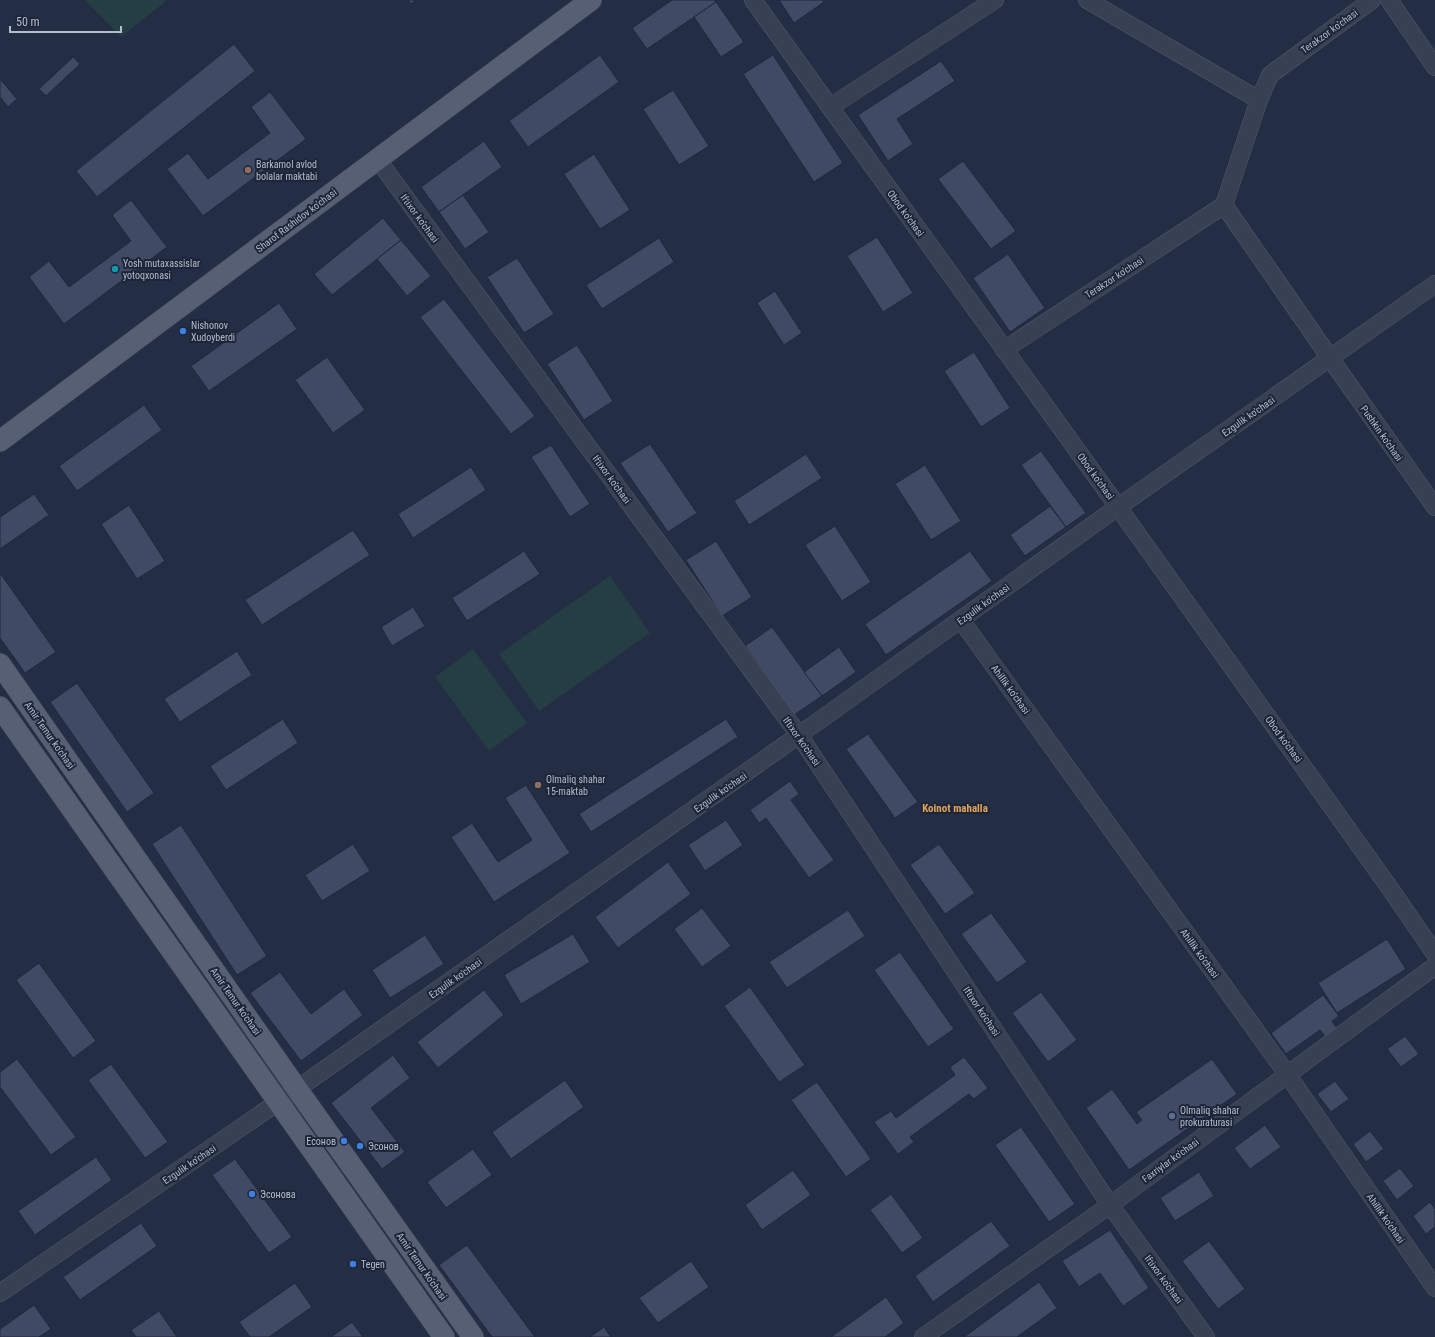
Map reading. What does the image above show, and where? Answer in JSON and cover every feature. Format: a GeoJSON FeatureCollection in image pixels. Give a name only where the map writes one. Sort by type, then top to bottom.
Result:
{"type":"FeatureCollection","features":[{"type":"Feature","properties":{"kind":"main road","name":"Sharof Rashidov ko'chasi"},"geometry":{"type":"LineString","coordinates":[[0,441],[591,0]]}},
{"type":"Feature","properties":{"kind":"main road","name":"Amir Temur ko'chasi"},"geometry":{"type":"LineString","coordinates":[[0,664],[297,1089],[473,1337]]}},
{"type":"Feature","properties":{"kind":"main road"},"geometry":{"type":"LineString","coordinates":[[0,707],[444,1337]]}},
{"type":"Feature","properties":{"kind":"street","name":"Obod ko'chasi"},"geometry":{"type":"LineString","coordinates":[[753,0],[1385,880],[1435,954]]}},
{"type":"Feature","properties":{"kind":"street"},"geometry":{"type":"LineString","coordinates":[[830,107],[995,0]]}},
{"type":"Feature","properties":{"kind":"street"},"geometry":{"type":"LineString","coordinates":[[1086,0],[1259,100]]}},
{"type":"Feature","properties":{"kind":"street","name":"Terakzor ko'chasi"},"geometry":{"type":"LineString","coordinates":[[1004,350],[1224,205],[1259,100],[1270,75],[1372,0]]}},
{"type":"Feature","properties":{"kind":"street"},"geometry":{"type":"LineString","coordinates":[[1389,0],[1435,67]]}},
{"type":"Feature","properties":{"kind":"street","name":"Iftixor ko'chasi"},"geometry":{"type":"LineString","coordinates":[[378,160],[799,735],[1110,1204],[1206,1337]]}},
{"type":"Feature","properties":{"kind":"street"},"geometry":{"type":"LineString","coordinates":[[1224,205],[1330,358]]}},
{"type":"Feature","properties":{"kind":"street","name":"Ezgulik ko'chasi"},"geometry":{"type":"LineString","coordinates":[[0,1293],[279,1102],[1435,284]]}},
{"type":"Feature","properties":{"kind":"street","name":"Pushkin ko'chasi"},"geometry":{"type":"LineString","coordinates":[[1330,358],[1435,507]]}},
{"type":"Feature","properties":{"kind":"street","name":"Ahillik ko'chasi"},"geometry":{"type":"LineString","coordinates":[[961,620],[1287,1074],[1435,1288]]}},
{"type":"Feature","properties":{"kind":"street","name":"Faxriylar ko'chasi"},"geometry":{"type":"LineString","coordinates":[[923,1337],[1110,1204],[1435,966]]}},
{"type":"Feature","properties":{"kind":"green space"},"geometry":{"type":"Polygon","coordinates":[[[85,0],[167,0],[121,37],[85,0]]]}},
{"type":"Feature","properties":{"kind":"green space"},"geometry":{"type":"Polygon","coordinates":[[[610,576],[650,633],[539,711],[499,654],[610,576]]]}},
{"type":"Feature","properties":{"kind":"green space"},"geometry":{"type":"Polygon","coordinates":[[[473,649],[527,723],[489,751],[435,677],[473,649]]]}},
{"type":"Feature","properties":{"kind":"building"},"geometry":{"type":"Polygon","coordinates":[[[408,0],[416,0],[411,4],[408,0]]]}},
{"type":"Feature","properties":{"kind":"building"},"geometry":{"type":"Polygon","coordinates":[[[672,0],[714,0],[716,2],[647,49],[632,28],[672,0]]]}},
{"type":"Feature","properties":{"kind":"building"},"geometry":{"type":"Polygon","coordinates":[[[779,0],[822,0],[824,2],[794,23],[779,0]]]}},
{"type":"Feature","properties":{"kind":"building"},"geometry":{"type":"Polygon","coordinates":[[[716,2],[744,42],[721,57],[694,17],[716,2]]]}},
{"type":"Feature","properties":{"kind":"building"},"geometry":{"type":"Polygon","coordinates":[[[234,44],[255,71],[97,197],[76,171],[234,44]]]}},
{"type":"Feature","properties":{"kind":"building"},"geometry":{"type":"Polygon","coordinates":[[[600,55],[619,82],[528,147],[509,121],[600,55]]]}},
{"type":"Feature","properties":{"kind":"building"},"geometry":{"type":"Polygon","coordinates":[[[773,55],[843,163],[814,182],[743,74],[773,55]]]}},
{"type":"Feature","properties":{"kind":"building"},"geometry":{"type":"Polygon","coordinates":[[[73,57],[80,64],[46,96],[39,89],[73,57]]]}},
{"type":"Feature","properties":{"kind":"building"},"geometry":{"type":"Polygon","coordinates":[[[941,61],[955,81],[897,119],[913,144],[888,161],[858,115],[941,61]]]}},
{"type":"Feature","properties":{"kind":"building"},"geometry":{"type":"Polygon","coordinates":[[[0,79],[17,99],[8,107],[0,97],[0,79]]]}},
{"type":"Feature","properties":{"kind":"building"},"geometry":{"type":"Polygon","coordinates":[[[673,90],[709,146],[679,165],[643,109],[673,90]]]}},
{"type":"Feature","properties":{"kind":"building"},"geometry":{"type":"Polygon","coordinates":[[[270,92],[306,139],[203,216],[167,169],[188,153],[208,179],[270,133],[251,107],[270,92]]]}},
{"type":"Feature","properties":{"kind":"building"},"geometry":{"type":"Polygon","coordinates":[[[484,141],[502,167],[439,212],[421,187],[484,141]]]}},
{"type":"Feature","properties":{"kind":"building"},"geometry":{"type":"Polygon","coordinates":[[[594,154],[630,210],[600,229],[564,174],[594,154]]]}},
{"type":"Feature","properties":{"kind":"building"},"geometry":{"type":"Polygon","coordinates":[[[963,161],[1016,231],[991,249],[938,179],[963,161]]]}},
{"type":"Feature","properties":{"kind":"building"},"geometry":{"type":"Polygon","coordinates":[[[463,195],[489,232],[465,249],[439,212],[463,195]]]}},
{"type":"Feature","properties":{"kind":"building","name":"Yosh mutaxassislar yotoqxonasi"},"geometry":{"type":"Polygon","coordinates":[[[131,200],[167,247],[64,324],[29,277],[49,261],[69,287],[131,241],[112,215],[131,200]]]}},
{"type":"Feature","properties":{"kind":"building"},"geometry":{"type":"Polygon","coordinates":[[[383,218],[401,240],[332,295],[314,274],[383,218]]]}},
{"type":"Feature","properties":{"kind":"building"},"geometry":{"type":"Polygon","coordinates":[[[877,237],[913,293],[883,312],[847,256],[877,237]]]}},
{"type":"Feature","properties":{"kind":"building"},"geometry":{"type":"Polygon","coordinates":[[[659,238],[674,262],[602,309],[586,285],[659,238]]]}},
{"type":"Feature","properties":{"kind":"building"},"geometry":{"type":"Polygon","coordinates":[[[401,240],[431,276],[407,296],[377,259],[401,240]]]}},
{"type":"Feature","properties":{"kind":"building"},"geometry":{"type":"Polygon","coordinates":[[[1008,254],[1045,308],[1010,332],[973,278],[1008,254]]]}},
{"type":"Feature","properties":{"kind":"building"},"geometry":{"type":"Polygon","coordinates":[[[517,258],[554,314],[524,333],[487,277],[517,258]]]}},
{"type":"Feature","properties":{"kind":"building"},"geometry":{"type":"Polygon","coordinates":[[[775,291],[802,333],[784,345],[757,303],[775,291]]]}},
{"type":"Feature","properties":{"kind":"building"},"geometry":{"type":"Polygon","coordinates":[[[444,299],[535,416],[511,434],[420,317],[444,299]]]}},
{"type":"Feature","properties":{"kind":"building"},"geometry":{"type":"Polygon","coordinates":[[[279,303],[297,329],[209,391],[191,366],[279,303]]]}},
{"type":"Feature","properties":{"kind":"building"},"geometry":{"type":"Polygon","coordinates":[[[577,345],[613,401],[584,420],[547,364],[577,345]]]}},
{"type":"Feature","properties":{"kind":"building"},"geometry":{"type":"Polygon","coordinates":[[[974,352],[1010,408],[981,427],[944,371],[974,352]]]}},
{"type":"Feature","properties":{"kind":"building"},"geometry":{"type":"Polygon","coordinates":[[[327,357],[365,410],[333,433],[295,380],[327,357]]]}},
{"type":"Feature","properties":{"kind":"building"},"geometry":{"type":"Polygon","coordinates":[[[144,405],[162,430],[77,491],[59,466],[144,405]]]}},
{"type":"Feature","properties":{"kind":"building"},"geometry":{"type":"Polygon","coordinates":[[[650,444],[697,513],[668,532],[620,463],[650,444]]]}},
{"type":"Feature","properties":{"kind":"building"},"geometry":{"type":"Polygon","coordinates":[[[551,445],[590,504],[570,517],[531,457],[551,445]]]}},
{"type":"Feature","properties":{"kind":"building"},"geometry":{"type":"Polygon","coordinates":[[[1041,451],[1086,513],[1066,527],[1021,465],[1041,451]]]}},
{"type":"Feature","properties":{"kind":"building"},"geometry":{"type":"Polygon","coordinates":[[[806,454],[822,478],[749,525],[734,501],[806,454]]]}},
{"type":"Feature","properties":{"kind":"building"},"geometry":{"type":"Polygon","coordinates":[[[925,465],[961,521],[931,540],[895,484],[925,465]]]}},
{"type":"Feature","properties":{"kind":"building"},"geometry":{"type":"Polygon","coordinates":[[[471,467],[486,490],[413,538],[398,514],[471,467]]]}},
{"type":"Feature","properties":{"kind":"building"},"geometry":{"type":"Polygon","coordinates":[[[34,494],[49,515],[0,549],[0,517],[34,494]]]}},
{"type":"Feature","properties":{"kind":"building"},"geometry":{"type":"Polygon","coordinates":[[[129,505],[165,561],[137,579],[101,524],[129,505]]]}},
{"type":"Feature","properties":{"kind":"building"},"geometry":{"type":"Polygon","coordinates":[[[1050,506],[1066,527],[1025,556],[1010,535],[1050,506]]]}},
{"type":"Feature","properties":{"kind":"building"},"geometry":{"type":"Polygon","coordinates":[[[835,526],[871,582],[842,601],[805,545],[835,526]]]}},
{"type":"Feature","properties":{"kind":"building"},"geometry":{"type":"Polygon","coordinates":[[[353,530],[370,555],[262,625],[245,600],[353,530]]]}},
{"type":"Feature","properties":{"kind":"building"},"geometry":{"type":"Polygon","coordinates":[[[716,541],[752,597],[722,616],[686,560],[716,541]]]}},
{"type":"Feature","properties":{"kind":"building"},"geometry":{"type":"Polygon","coordinates":[[[524,551],[540,574],[467,621],[452,598],[524,551]]]}},
{"type":"Feature","properties":{"kind":"building"},"geometry":{"type":"Polygon","coordinates":[[[970,551],[992,581],[886,655],[865,624],[970,551]]]}},
{"type":"Feature","properties":{"kind":"building"},"geometry":{"type":"Polygon","coordinates":[[[0,573],[56,652],[25,673],[0,638],[0,573]]]}},
{"type":"Feature","properties":{"kind":"building"},"geometry":{"type":"Polygon","coordinates":[[[413,607],[425,626],[392,646],[381,627],[413,607]]]}},
{"type":"Feature","properties":{"kind":"building"},"geometry":{"type":"Polygon","coordinates":[[[772,627],[822,696],[794,715],[745,646],[772,627]]]}},
{"type":"Feature","properties":{"kind":"building"},"geometry":{"type":"Polygon","coordinates":[[[839,647],[856,672],[822,696],[804,672],[839,647]]]}},
{"type":"Feature","properties":{"kind":"building"},"geometry":{"type":"Polygon","coordinates":[[[237,651],[252,675],[180,722],[164,699],[237,651]]]}},
{"type":"Feature","properties":{"kind":"building"},"geometry":{"type":"Polygon","coordinates":[[[77,683],[154,793],[127,812],[50,702],[77,683]]]}},
{"type":"Feature","properties":{"kind":"building"},"geometry":{"type":"Polygon","coordinates":[[[283,719],[298,743],[226,790],[210,766],[283,719]]]}},
{"type":"Feature","properties":{"kind":"building"},"geometry":{"type":"Polygon","coordinates":[[[726,719],[738,737],[591,832],[579,814],[726,719]]]}},
{"type":"Feature","properties":{"kind":"building"},"geometry":{"type":"Polygon","coordinates":[[[868,734],[918,802],[895,818],[846,749],[868,734]]]}},
{"type":"Feature","properties":{"kind":"building"},"geometry":{"type":"Polygon","coordinates":[[[790,781],[799,794],[791,800],[834,860],[809,878],[766,818],[759,823],[750,810],[790,781]]]}},
{"type":"Feature","properties":{"kind":"building"},"geometry":{"type":"Polygon","coordinates":[[[526,785],[570,853],[494,902],[451,837],[472,823],[498,862],[532,840],[505,798],[526,785]]]}},
{"type":"Feature","properties":{"kind":"building"},"geometry":{"type":"Polygon","coordinates":[[[726,820],[743,845],[705,871],[688,845],[726,820]]]}},
{"type":"Feature","properties":{"kind":"building"},"geometry":{"type":"Polygon","coordinates":[[[181,825],[267,956],[237,975],[152,844],[181,825]]]}},
{"type":"Feature","properties":{"kind":"building"},"geometry":{"type":"Polygon","coordinates":[[[353,844],[370,871],[322,901],[305,875],[353,844]]]}},
{"type":"Feature","properties":{"kind":"building"},"geometry":{"type":"Polygon","coordinates":[[[939,844],[975,893],[945,914],[910,865],[939,844]]]}},
{"type":"Feature","properties":{"kind":"building"},"geometry":{"type":"Polygon","coordinates":[[[668,862],[691,894],[618,948],[595,917],[668,862]]]}},
{"type":"Feature","properties":{"kind":"building"},"geometry":{"type":"Polygon","coordinates":[[[702,908],[731,946],[702,967],[674,929],[702,908]]]}},
{"type":"Feature","properties":{"kind":"building"},"geometry":{"type":"Polygon","coordinates":[[[848,910],[865,936],[787,988],[769,962],[848,910]]]}},
{"type":"Feature","properties":{"kind":"building"},"geometry":{"type":"Polygon","coordinates":[[[991,913],[1027,962],[997,983],[961,934],[991,913]]]}},
{"type":"Feature","properties":{"kind":"building"},"geometry":{"type":"Polygon","coordinates":[[[573,934],[590,962],[521,1004],[504,975],[573,934]]]}},
{"type":"Feature","properties":{"kind":"building"},"geometry":{"type":"Polygon","coordinates":[[[425,935],[444,964],[390,998],[372,970],[425,935]]]}},
{"type":"Feature","properties":{"kind":"building"},"geometry":{"type":"Polygon","coordinates":[[[1387,939],[1406,969],[1337,1013],[1318,983],[1387,939]]]}},
{"type":"Feature","properties":{"kind":"building"},"geometry":{"type":"Polygon","coordinates":[[[900,952],[954,1029],[928,1047],[874,970],[900,952]]]}},
{"type":"Feature","properties":{"kind":"building"},"geometry":{"type":"Polygon","coordinates":[[[39,963],[96,1041],[73,1058],[16,980],[39,963]]]}},
{"type":"Feature","properties":{"kind":"building"},"geometry":{"type":"Polygon","coordinates":[[[280,972],[311,1014],[344,989],[363,1015],[301,1061],[250,993],[280,972]]]}},
{"type":"Feature","properties":{"kind":"building"},"geometry":{"type":"Polygon","coordinates":[[[750,987],[805,1065],[779,1082],[724,1006],[750,987]]]}},
{"type":"Feature","properties":{"kind":"building"},"geometry":{"type":"Polygon","coordinates":[[[484,990],[504,1015],[438,1068],[417,1042],[484,990]]]}},
{"type":"Feature","properties":{"kind":"building"},"geometry":{"type":"Polygon","coordinates":[[[1041,992],[1077,1040],[1048,1062],[1012,1013],[1041,992]]]}},
{"type":"Feature","properties":{"kind":"building"},"geometry":{"type":"Polygon","coordinates":[[[1323,995],[1339,1016],[1332,1021],[1338,1030],[1327,1039],[1320,1030],[1286,1054],[1271,1033],[1323,995]]]}},
{"type":"Feature","properties":{"kind":"building"},"geometry":{"type":"Polygon","coordinates":[[[1405,1036],[1419,1054],[1401,1067],[1387,1049],[1405,1036]]]}},
{"type":"Feature","properties":{"kind":"building"},"geometry":{"type":"Polygon","coordinates":[[[393,1055],[410,1078],[371,1108],[405,1152],[382,1169],[331,1103],[393,1055]]]}},
{"type":"Feature","properties":{"kind":"building"},"geometry":{"type":"Polygon","coordinates":[[[964,1057],[988,1088],[974,1099],[969,1094],[910,1137],[914,1142],[898,1154],[874,1122],[891,1111],[896,1118],[955,1075],[950,1067],[964,1057]]]}},
{"type":"Feature","properties":{"kind":"building"},"geometry":{"type":"Polygon","coordinates":[[[17,1059],[76,1137],[51,1155],[0,1087],[0,1072],[17,1059]]]}},
{"type":"Feature","properties":{"kind":"building","name":"Olmaliq shahar prokuraturasi"},"geometry":{"type":"Polygon","coordinates":[[[1212,1059],[1237,1094],[1129,1170],[1086,1108],[1112,1089],[1137,1124],[1142,1120],[1136,1112],[1212,1059]]]}},
{"type":"Feature","properties":{"kind":"building"},"geometry":{"type":"Polygon","coordinates":[[[111,1064],[168,1142],[145,1158],[88,1080],[111,1064]]]}},
{"type":"Feature","properties":{"kind":"building"},"geometry":{"type":"Polygon","coordinates":[[[565,1080],[584,1107],[511,1159],[492,1132],[565,1080]]]}},
{"type":"Feature","properties":{"kind":"building"},"geometry":{"type":"Polygon","coordinates":[[[1335,1081],[1349,1099],[1331,1112],[1317,1094],[1335,1081]]]}},
{"type":"Feature","properties":{"kind":"building"},"geometry":{"type":"Polygon","coordinates":[[[817,1082],[871,1159],[846,1177],[791,1100],[817,1082]]]}},
{"type":"Feature","properties":{"kind":"building"},"geometry":{"type":"Polygon","coordinates":[[[1265,1125],[1281,1147],[1250,1169],[1234,1148],[1265,1125]]]}},
{"type":"Feature","properties":{"kind":"building"},"geometry":{"type":"Polygon","coordinates":[[[1021,1127],[1075,1204],[1049,1222],[995,1145],[1021,1127]]]}},
{"type":"Feature","properties":{"kind":"building"},"geometry":{"type":"Polygon","coordinates":[[[1370,1131],[1384,1149],[1366,1162],[1353,1144],[1370,1131]]]}},
{"type":"Feature","properties":{"kind":"building"},"geometry":{"type":"Polygon","coordinates":[[[473,1149],[492,1175],[446,1208],[427,1182],[473,1149]]]}},
{"type":"Feature","properties":{"kind":"building"},"geometry":{"type":"Polygon","coordinates":[[[96,1157],[112,1180],[35,1235],[18,1211],[96,1157]]]}},
{"type":"Feature","properties":{"kind":"building"},"geometry":{"type":"Polygon","coordinates":[[[235,1159],[292,1237],[269,1253],[212,1175],[235,1159]]]}},
{"type":"Feature","properties":{"kind":"building"},"geometry":{"type":"Polygon","coordinates":[[[1400,1168],[1414,1186],[1397,1200],[1383,1181],[1400,1168]]]}},
{"type":"Feature","properties":{"kind":"building"},"geometry":{"type":"Polygon","coordinates":[[[793,1170],[811,1195],[762,1230],[745,1205],[793,1170]]]}},
{"type":"Feature","properties":{"kind":"building"},"geometry":{"type":"Polygon","coordinates":[[[1199,1172],[1214,1196],[1175,1221],[1160,1198],[1199,1172]]]}},
{"type":"Feature","properties":{"kind":"building"},"geometry":{"type":"Polygon","coordinates":[[[891,1194],[923,1238],[902,1253],[870,1210],[891,1194]]]}},
{"type":"Feature","properties":{"kind":"building"},"geometry":{"type":"Polygon","coordinates":[[[1430,1202],[1435,1209],[1435,1227],[1426,1234],[1413,1216],[1430,1202]]]}},
{"type":"Feature","properties":{"kind":"building"},"geometry":{"type":"Polygon","coordinates":[[[991,1221],[1010,1246],[933,1302],[915,1276],[991,1221]]]}},
{"type":"Feature","properties":{"kind":"building"},"geometry":{"type":"Polygon","coordinates":[[[141,1223],[157,1246],[80,1300],[63,1277],[141,1223]]]}},
{"type":"Feature","properties":{"kind":"building"},"geometry":{"type":"Polygon","coordinates":[[[1110,1230],[1149,1288],[1123,1306],[1100,1273],[1079,1287],[1062,1261],[1110,1230]]]}},
{"type":"Feature","properties":{"kind":"building"},"geometry":{"type":"Polygon","coordinates":[[[1209,1241],[1245,1289],[1218,1309],[1182,1261],[1209,1241]]]}},
{"type":"Feature","properties":{"kind":"building"},"geometry":{"type":"Polygon","coordinates":[[[467,1245],[535,1337],[492,1337],[439,1265],[467,1245]]]}},
{"type":"Feature","properties":{"kind":"building"},"geometry":{"type":"Polygon","coordinates":[[[691,1261],[709,1287],[658,1323],[639,1298],[691,1261]]]}},
{"type":"Feature","properties":{"kind":"building"},"geometry":{"type":"Polygon","coordinates":[[[1039,1282],[1057,1308],[1017,1337],[964,1337],[1039,1282]]]}},
{"type":"Feature","properties":{"kind":"building"},"geometry":{"type":"Polygon","coordinates":[[[295,1283],[312,1307],[269,1337],[250,1337],[239,1322],[295,1283]]]}},
{"type":"Feature","properties":{"kind":"building"},"geometry":{"type":"Polygon","coordinates":[[[886,1297],[904,1323],[885,1337],[831,1337],[886,1297]]]}},
{"type":"Feature","properties":{"kind":"building"},"geometry":{"type":"Polygon","coordinates":[[[34,1305],[51,1329],[39,1337],[0,1337],[0,1329],[34,1305]]]}},
{"type":"Feature","properties":{"kind":"building"},"geometry":{"type":"Polygon","coordinates":[[[159,1311],[177,1337],[136,1337],[131,1330],[159,1311]]]}},
{"type":"Feature","properties":{"kind":"building"},"geometry":{"type":"Polygon","coordinates":[[[352,1322],[363,1337],[331,1337],[352,1322]]]}},
{"type":"Feature","properties":{"kind":"building"},"geometry":{"type":"Polygon","coordinates":[[[604,1327],[611,1337],[590,1337],[604,1327]]]}},
{"type":"Feature","properties":{"kind":"place","name":"Barkamol avlod bolalar maktabi"},"geometry":{"type":"Point","coordinates":[248,170]}},
{"type":"Feature","properties":{"kind":"place","name":"Yosh mutaxassislar yotoqxonasi"},"geometry":{"type":"Point","coordinates":[115,269]}},
{"type":"Feature","properties":{"kind":"place","name":"Nishonov Xudoyberdi"},"geometry":{"type":"Point","coordinates":[183,331]}},
{"type":"Feature","properties":{"kind":"place","name":"Olmaliq shahar 15-maktab"},"geometry":{"type":"Point","coordinates":[538,785]}},
{"type":"Feature","properties":{"kind":"place","name":"Olmaliq shahar prokuraturasi"},"geometry":{"type":"Point","coordinates":[1172,1116]}},
{"type":"Feature","properties":{"kind":"place","name":"Есонов"},"geometry":{"type":"Point","coordinates":[344,1141]}},
{"type":"Feature","properties":{"kind":"place","name":"Эсонов"},"geometry":{"type":"Point","coordinates":[360,1146]}},
{"type":"Feature","properties":{"kind":"place","name":"Эсонова"},"geometry":{"type":"Point","coordinates":[252,1194]}},
{"type":"Feature","properties":{"kind":"place","name":"Tegen"},"geometry":{"type":"Point","coordinates":[353,1264]}},
{"type":"Feature","properties":{"kind":"district","name":"Koinot mahalla"},"geometry":{"type":"Point","coordinates":[955,808]}}]}
